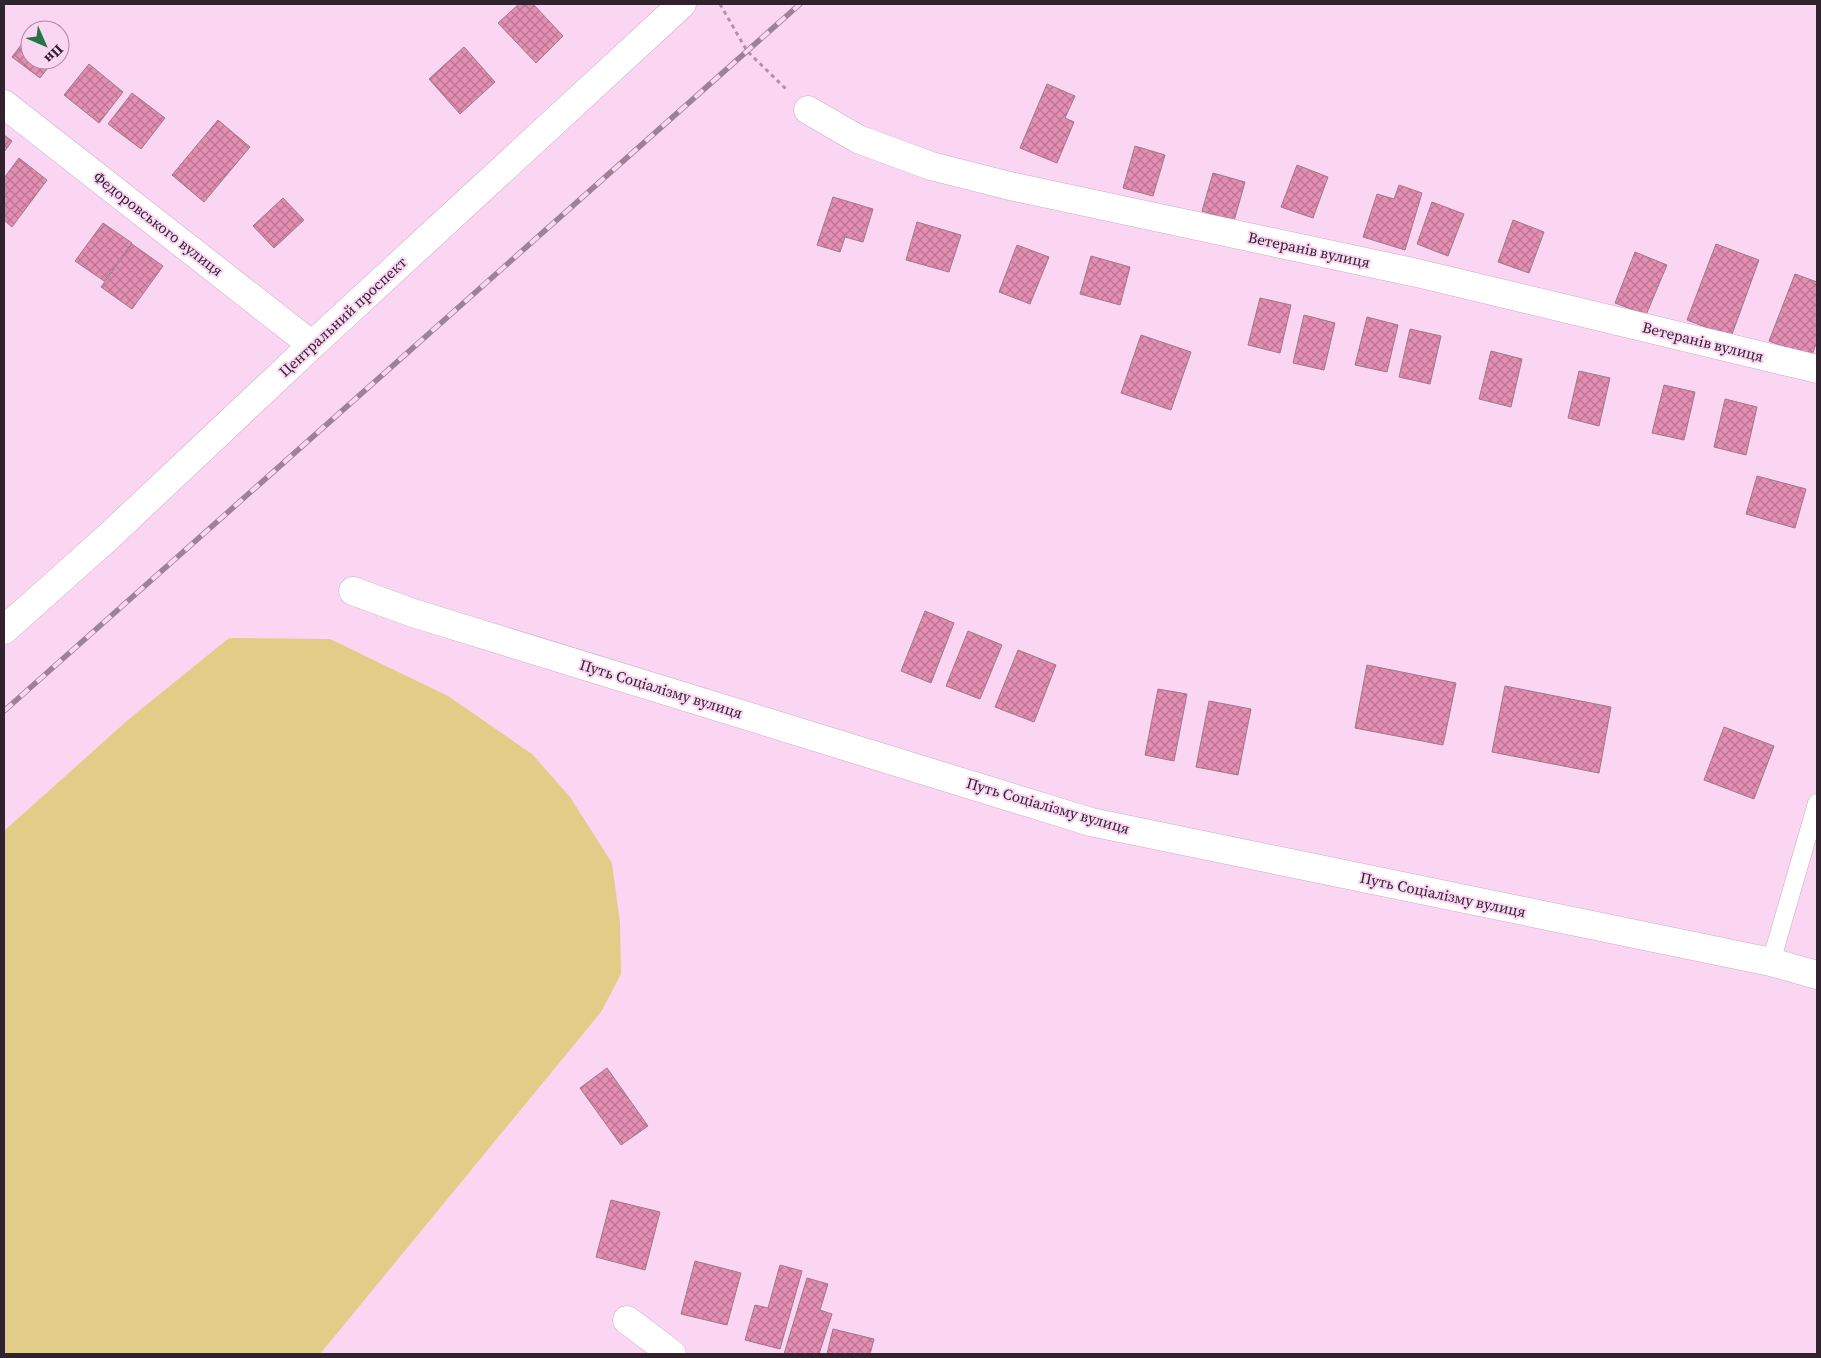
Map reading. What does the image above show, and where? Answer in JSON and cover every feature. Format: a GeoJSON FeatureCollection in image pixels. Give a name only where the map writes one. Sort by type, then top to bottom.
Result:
{"type":"FeatureCollection","features":[{"type":"Feature","properties":{"kind":"street","name":"Центральний проспект"},"geometry":{"type":"LineString","coordinates":[[4,630],[107,538],[312,345],[682,4]]}},
{"type":"Feature","properties":{"kind":"street","name":"Федоровського вулиця"},"geometry":{"type":"LineString","coordinates":[[4,104],[312,345]]}},
{"type":"Feature","properties":{"kind":"street","name":"Ветеранів вулиця"},"geometry":{"type":"LineString","coordinates":[[808,110],[858,139],[931,166],[1020,188],[1417,273],[1817,369]]}},
{"type":"Feature","properties":{"kind":"street","name":"Путь Соціалізму вулиця"},"geometry":{"type":"LineString","coordinates":[[353,591],[413,612],[1091,822],[1770,962],[1817,975]]}},
{"type":"Feature","properties":{"kind":"street"},"geometry":{"type":"LineString","coordinates":[[627,1320],[672,1354]]}},
{"type":"Feature","properties":{"kind":"lane"},"geometry":{"type":"LineString","coordinates":[[1770,962],[1817,803]]}},
{"type":"Feature","properties":{"kind":"path"},"geometry":{"type":"LineString","coordinates":[[720,4],[747,51],[808,110]]}},
{"type":"Feature","properties":{"kind":"shaded area"},"geometry":{"type":"Polygon","coordinates":[[[229,638],[330,639],[448,696],[532,754],[570,797],[612,863],[620,923],[621,974],[601,1012],[320,1354],[4,1354],[4,831],[129,719],[229,638]]]}},
{"type":"Feature","properties":{"kind":"building"},"geometry":{"type":"Polygon","coordinates":[[[519,4],[533,4],[563,36],[536,63],[498,23],[519,4]]]}},
{"type":"Feature","properties":{"kind":"building"},"geometry":{"type":"Polygon","coordinates":[[[20,46],[20,63],[12,57],[20,46]]]}},
{"type":"Feature","properties":{"kind":"building"},"geometry":{"type":"Polygon","coordinates":[[[464,47],[495,82],[460,114],[429,79],[464,47]]]}},
{"type":"Feature","properties":{"kind":"building"},"geometry":{"type":"Polygon","coordinates":[[[89,64],[123,92],[99,123],[64,95],[89,64]]]}},
{"type":"Feature","properties":{"kind":"building"},"geometry":{"type":"Polygon","coordinates":[[[29,70],[46,70],[40,78],[29,70]]]}},
{"type":"Feature","properties":{"kind":"building"},"geometry":{"type":"Polygon","coordinates":[[[1047,84],[1075,96],[1065,118],[1074,122],[1057,163],[1020,148],[1047,84]]]}},
{"type":"Feature","properties":{"kind":"building"},"geometry":{"type":"Polygon","coordinates":[[[132,93],[165,118],[141,149],[108,124],[132,93]]]}},
{"type":"Feature","properties":{"kind":"building"},"geometry":{"type":"Polygon","coordinates":[[[218,120],[250,147],[204,202],[172,175],[218,120]]]}},
{"type":"Feature","properties":{"kind":"building"},"geometry":{"type":"Polygon","coordinates":[[[4,135],[12,141],[4,152],[4,135]]]}},
{"type":"Feature","properties":{"kind":"building"},"geometry":{"type":"Polygon","coordinates":[[[1135,146],[1165,155],[1153,196],[1123,188],[1135,146]]]}},
{"type":"Feature","properties":{"kind":"building"},"geometry":{"type":"Polygon","coordinates":[[[19,158],[47,180],[12,227],[4,220],[4,178],[19,158]]]}},
{"type":"Feature","properties":{"kind":"building"},"geometry":{"type":"Polygon","coordinates":[[[1297,165],[1328,177],[1313,218],[1281,207],[1297,165]]]}},
{"type":"Feature","properties":{"kind":"building"},"geometry":{"type":"Polygon","coordinates":[[[1213,173],[1245,182],[1234,221],[1202,211],[1213,173]]]}},
{"type":"Feature","properties":{"kind":"building"},"geometry":{"type":"Polygon","coordinates":[[[1399,185],[1422,193],[1405,250],[1363,237],[1377,194],[1394,199],[1399,185]]]}},
{"type":"Feature","properties":{"kind":"building"},"geometry":{"type":"Polygon","coordinates":[[[833,197],[873,209],[863,242],[845,237],[840,252],[817,245],[833,197]]]}},
{"type":"Feature","properties":{"kind":"building"},"geometry":{"type":"Polygon","coordinates":[[[283,198],[304,220],[274,248],[253,226],[283,198]]]}},
{"type":"Feature","properties":{"kind":"building"},"geometry":{"type":"Polygon","coordinates":[[[1432,202],[1464,214],[1448,256],[1417,244],[1432,202]]]}},
{"type":"Feature","properties":{"kind":"building"},"geometry":{"type":"Polygon","coordinates":[[[1513,220],[1544,232],[1529,273],[1498,262],[1513,220]]]}},
{"type":"Feature","properties":{"kind":"building"},"geometry":{"type":"Polygon","coordinates":[[[917,222],[961,235],[949,272],[906,260],[917,222]]]}},
{"type":"Feature","properties":{"kind":"building"},"geometry":{"type":"Polygon","coordinates":[[[103,223],[132,243],[104,281],[75,261],[103,223]]]}},
{"type":"Feature","properties":{"kind":"building"},"geometry":{"type":"Polygon","coordinates":[[[132,244],[163,266],[132,309],[101,287],[132,244]]]}},
{"type":"Feature","properties":{"kind":"building"},"geometry":{"type":"Polygon","coordinates":[[[1716,244],[1759,260],[1731,337],[1687,320],[1716,244]]]}},
{"type":"Feature","properties":{"kind":"building"},"geometry":{"type":"Polygon","coordinates":[[[1017,245],[1049,257],[1030,304],[999,292],[1017,245]]]}},
{"type":"Feature","properties":{"kind":"building"},"geometry":{"type":"Polygon","coordinates":[[[1635,252],[1667,265],[1646,315],[1615,303],[1635,252]]]}},
{"type":"Feature","properties":{"kind":"building"},"geometry":{"type":"Polygon","coordinates":[[[1091,256],[1130,267],[1120,305],[1080,294],[1091,256]]]}},
{"type":"Feature","properties":{"kind":"building"},"geometry":{"type":"Polygon","coordinates":[[[1795,274],[1817,282],[1817,342],[1811,357],[1769,341],[1795,274]]]}},
{"type":"Feature","properties":{"kind":"building"},"geometry":{"type":"Polygon","coordinates":[[[1260,298],[1291,305],[1280,353],[1248,345],[1260,298]]]}},
{"type":"Feature","properties":{"kind":"building"},"geometry":{"type":"Polygon","coordinates":[[[1304,315],[1335,323],[1324,370],[1293,363],[1304,315]]]}},
{"type":"Feature","properties":{"kind":"building"},"geometry":{"type":"Polygon","coordinates":[[[1367,317],[1398,325],[1387,372],[1355,365],[1367,317]]]}},
{"type":"Feature","properties":{"kind":"building"},"geometry":{"type":"Polygon","coordinates":[[[1410,329],[1441,336],[1430,384],[1399,377],[1410,329]]]}},
{"type":"Feature","properties":{"kind":"building"},"geometry":{"type":"Polygon","coordinates":[[[1141,335],[1191,352],[1171,410],[1121,393],[1141,335]]]}},
{"type":"Feature","properties":{"kind":"building"},"geometry":{"type":"Polygon","coordinates":[[[1491,351],[1522,359],[1511,407],[1479,399],[1491,351]]]}},
{"type":"Feature","properties":{"kind":"building"},"geometry":{"type":"Polygon","coordinates":[[[1579,371],[1610,378],[1599,426],[1568,418],[1579,371]]]}},
{"type":"Feature","properties":{"kind":"building"},"geometry":{"type":"Polygon","coordinates":[[[1664,385],[1695,392],[1684,440],[1652,433],[1664,385]]]}},
{"type":"Feature","properties":{"kind":"building"},"geometry":{"type":"Polygon","coordinates":[[[1725,399],[1757,407],[1746,455],[1714,447],[1725,399]]]}},
{"type":"Feature","properties":{"kind":"building"},"geometry":{"type":"Polygon","coordinates":[[[1757,476],[1806,489],[1795,528],[1746,514],[1757,476]]]}},
{"type":"Feature","properties":{"kind":"building"},"geometry":{"type":"Polygon","coordinates":[[[925,611],[954,623],[931,683],[901,671],[925,611]]]}},
{"type":"Feature","properties":{"kind":"building"},"geometry":{"type":"Polygon","coordinates":[[[968,631],[1002,645],[980,699],[946,686],[968,631]]]}},
{"type":"Feature","properties":{"kind":"building"},"geometry":{"type":"Polygon","coordinates":[[[1018,650],[1056,665],[1034,722],[995,707],[1018,650]]]}},
{"type":"Feature","properties":{"kind":"building"},"geometry":{"type":"Polygon","coordinates":[[[1367,665],[1456,683],[1443,745],[1355,728],[1367,665]]]}},
{"type":"Feature","properties":{"kind":"building"},"geometry":{"type":"Polygon","coordinates":[[[1505,686],[1611,707],[1599,773],[1492,752],[1505,686]]]}},
{"type":"Feature","properties":{"kind":"building"},"geometry":{"type":"Polygon","coordinates":[[[1158,689],[1187,694],[1174,761],[1145,755],[1158,689]]]}},
{"type":"Feature","properties":{"kind":"building"},"geometry":{"type":"Polygon","coordinates":[[[1209,701],[1251,709],[1238,775],[1196,767],[1209,701]]]}},
{"type":"Feature","properties":{"kind":"building"},"geometry":{"type":"Polygon","coordinates":[[[1724,727],[1774,746],[1754,799],[1704,780],[1724,727]]]}},
{"type":"Feature","properties":{"kind":"building"},"geometry":{"type":"Polygon","coordinates":[[[607,1068],[648,1126],[621,1145],[580,1088],[607,1068]]]}},
{"type":"Feature","properties":{"kind":"building"},"geometry":{"type":"Polygon","coordinates":[[[611,1200],[660,1212],[645,1270],[596,1257],[611,1200]]]}},
{"type":"Feature","properties":{"kind":"building"},"geometry":{"type":"Polygon","coordinates":[[[695,1261],[741,1273],[727,1325],[681,1314],[695,1261]]]}},
{"type":"Feature","properties":{"kind":"building"},"geometry":{"type":"Polygon","coordinates":[[[780,1265],[802,1271],[780,1349],[745,1340],[755,1305],[768,1308],[780,1265]]]}},
{"type":"Feature","properties":{"kind":"building"},"geometry":{"type":"Polygon","coordinates":[[[807,1278],[828,1284],[820,1310],[832,1314],[819,1354],[784,1354],[807,1278]]]}},
{"type":"Feature","properties":{"kind":"building"},"geometry":{"type":"Polygon","coordinates":[[[833,1329],[874,1339],[870,1354],[827,1354],[833,1329]]]}},
{"type":"Feature","properties":{"kind":"railway"},"geometry":{"type":"LineString","coordinates":[[4,711],[800,4]]}}]}
